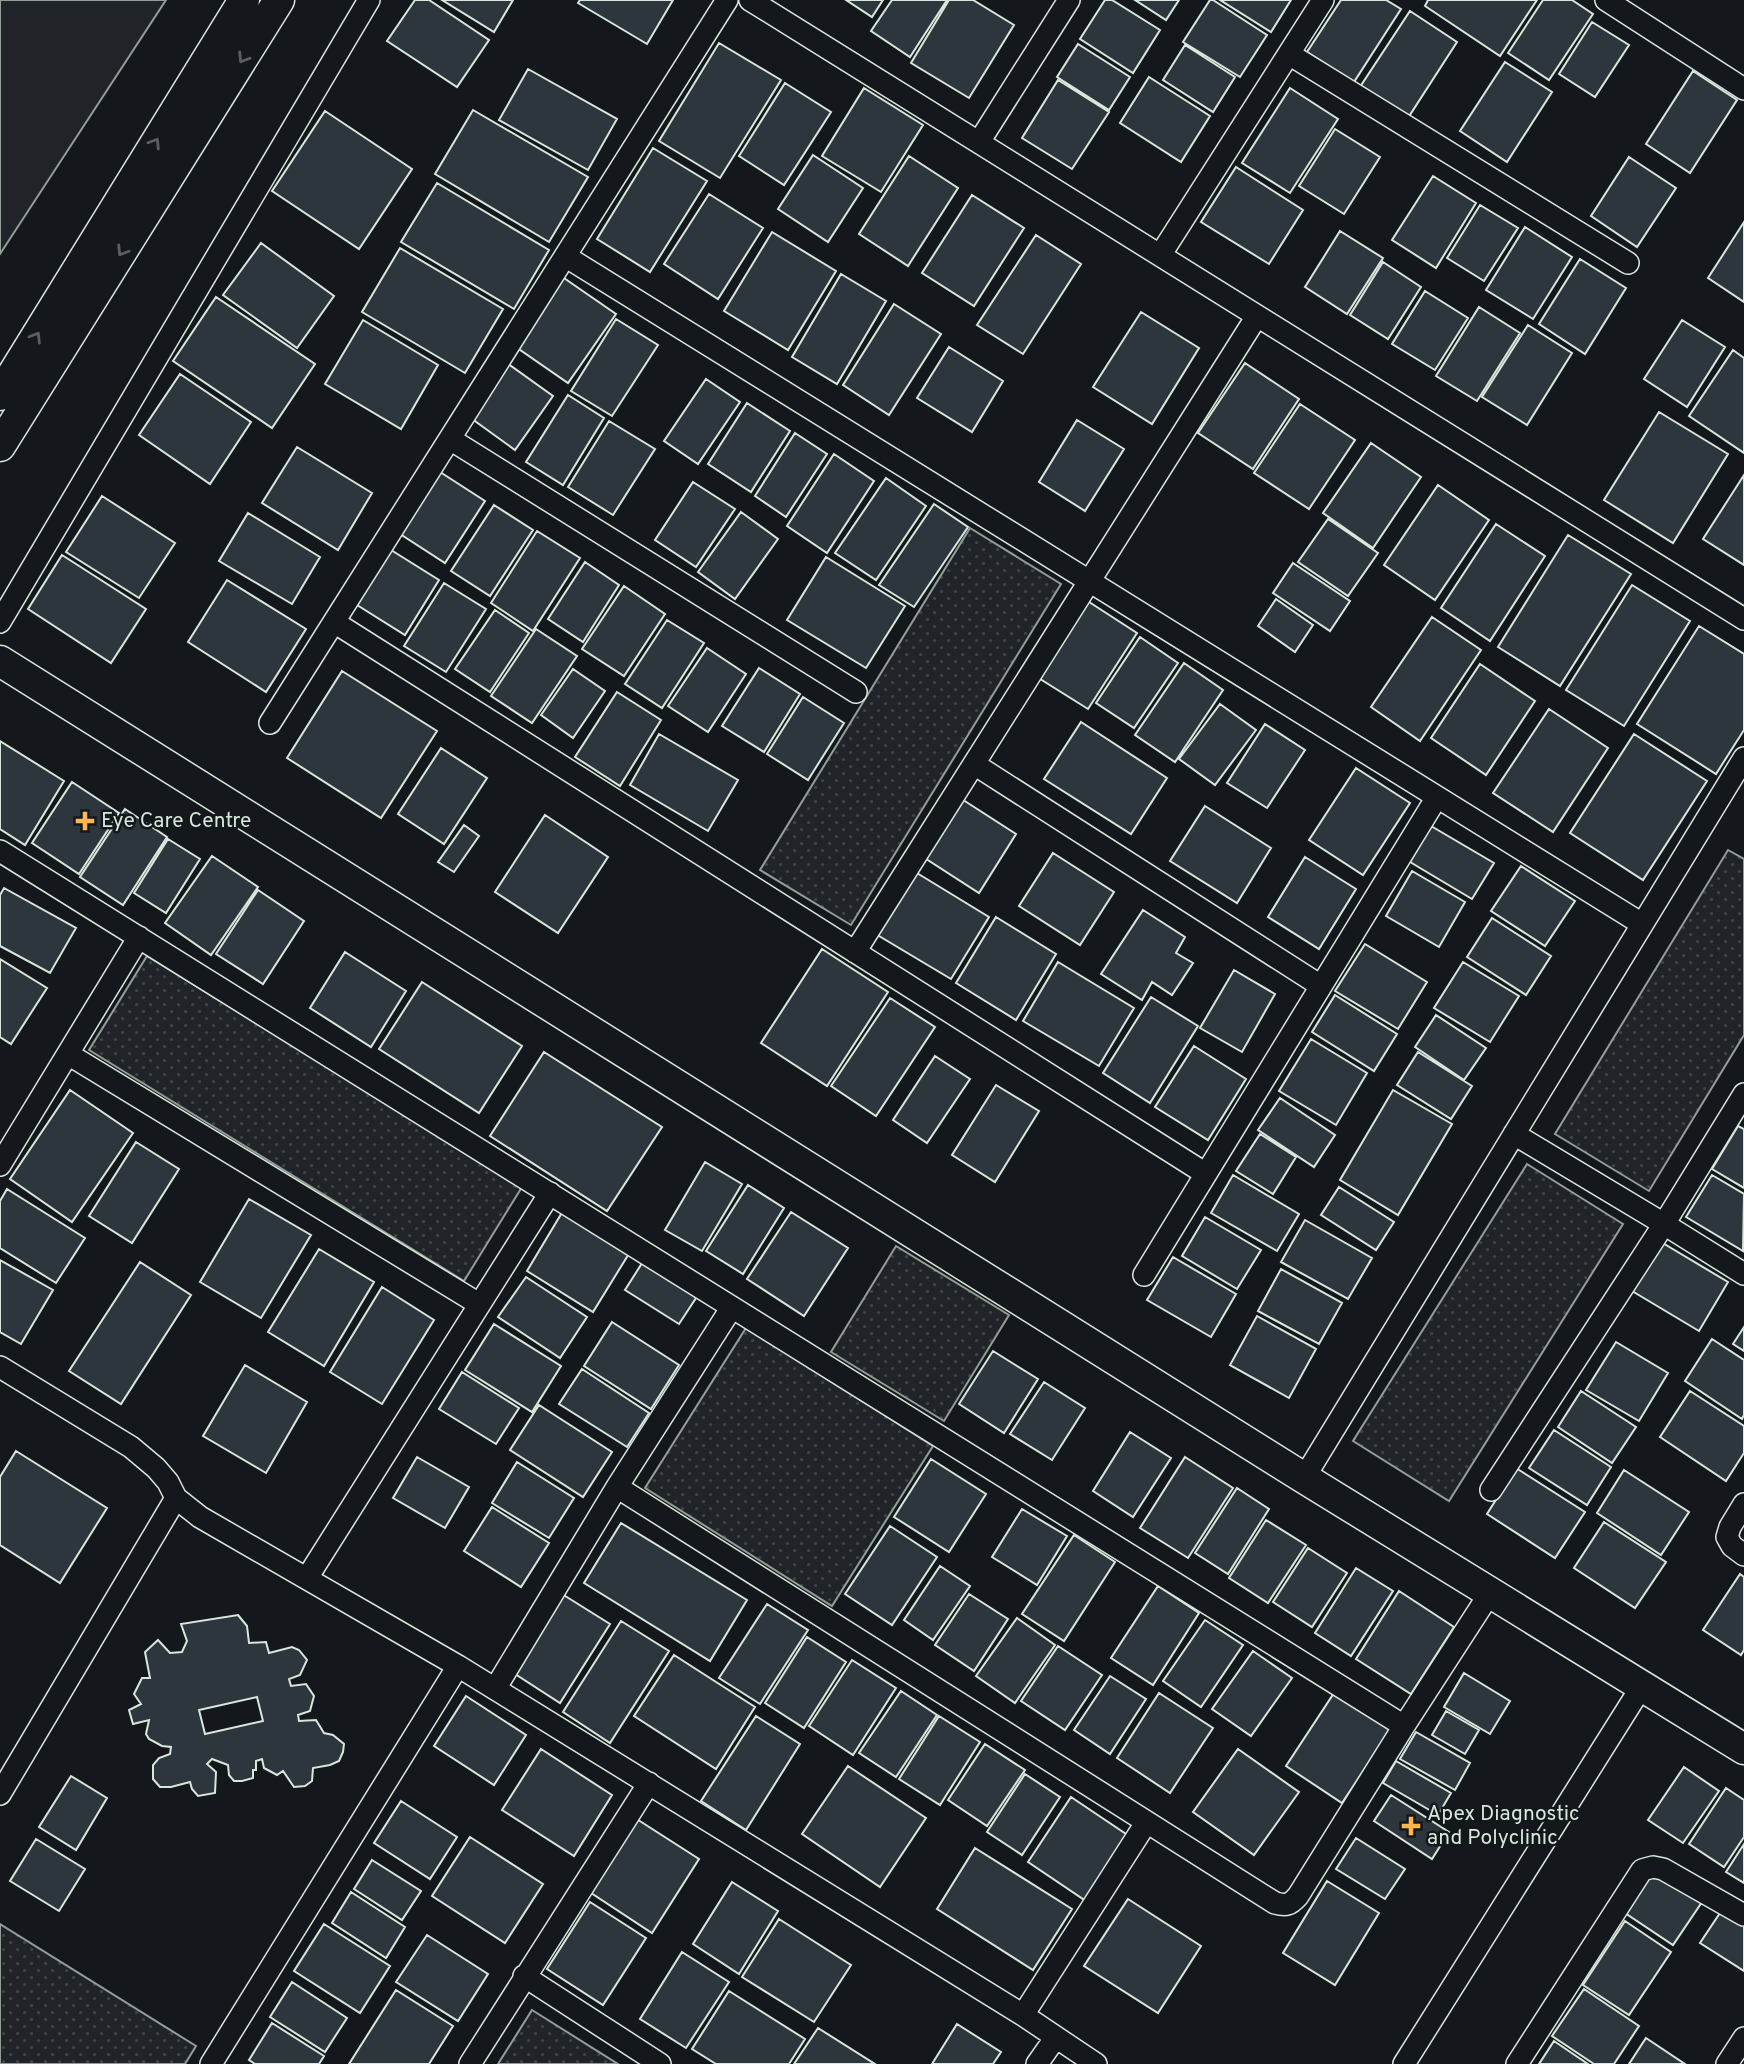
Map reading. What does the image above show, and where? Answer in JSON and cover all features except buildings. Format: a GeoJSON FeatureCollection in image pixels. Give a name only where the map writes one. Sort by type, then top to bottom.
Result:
{"type":"FeatureCollection","features":[{"type":"Feature","properties":{"kind":"street"},"geometry":{"type":"LineString","coordinates":[[0,395],[244,0]]}},
{"type":"Feature","properties":{"kind":"street"},"geometry":{"type":"LineString","coordinates":[[0,446],[279,0]]}},
{"type":"Feature","properties":{"kind":"street"},"geometry":{"type":"LineString","coordinates":[[0,622],[369,0]]}},
{"type":"Feature","properties":{"kind":"street"},"geometry":{"type":"LineString","coordinates":[[271,723],[727,0]]}},
{"type":"Feature","properties":{"kind":"street"},"geometry":{"type":"LineString","coordinates":[[750,0],[1744,619]]}},
{"type":"Feature","properties":{"kind":"street"},"geometry":{"type":"LineString","coordinates":[[979,142],[1069,0]]}},
{"type":"Feature","properties":{"kind":"street"},"geometry":{"type":"LineString","coordinates":[[1161,254],[1323,0]]}},
{"type":"Feature","properties":{"kind":"street"},"geometry":{"type":"LineString","coordinates":[[1606,0],[1744,89]]}},
{"type":"Feature","properties":{"kind":"street"},"geometry":{"type":"LineString","coordinates":[[1289,54],[1628,263]]}},
{"type":"Feature","properties":{"kind":"street"},"geometry":{"type":"LineString","coordinates":[[565,256],[1642,924]]}},
{"type":"Feature","properties":{"kind":"street"},"geometry":{"type":"LineString","coordinates":[[855,952],[1257,316]]}},
{"type":"Feature","properties":{"kind":"street"},"geometry":{"type":"LineString","coordinates":[[450,439],[856,692]]}},
{"type":"Feature","properties":{"kind":"street"},"geometry":{"type":"LineString","coordinates":[[334,622],[1206,1174]]}},
{"type":"Feature","properties":{"kind":"street"},"geometry":{"type":"LineString","coordinates":[[0,661],[1304,1478],[1744,1749]]}},
{"type":"Feature","properties":{"kind":"street"},"geometry":{"type":"LineString","coordinates":[[1304,1478],[1744,758]]}},
{"type":"Feature","properties":{"kind":"street"},"geometry":{"type":"LineString","coordinates":[[974,764],[1321,986]]}},
{"type":"Feature","properties":{"kind":"street"},"geometry":{"type":"LineString","coordinates":[[1144,1275],[1437,796]]}},
{"type":"Feature","properties":{"kind":"street"},"geometry":{"type":"LineString","coordinates":[[0,851],[1404,1726]]}},
{"type":"Feature","properties":{"kind":"street"},"geometry":{"type":"LineString","coordinates":[[0,1165],[139,937]]}},
{"type":"Feature","properties":{"kind":"street"},"geometry":{"type":"LineString","coordinates":[[68,1054],[479,1304]]}},
{"type":"Feature","properties":{"kind":"street"},"geometry":{"type":"LineString","coordinates":[[1491,1490],[1664,1224],[1744,1094]]}},
{"type":"Feature","properties":{"kind":"street"},"geometry":{"type":"LineString","coordinates":[[1514,1134],[1744,1274]]}},
{"type":"Feature","properties":{"kind":"street"},"geometry":{"type":"LineString","coordinates":[[307,1578],[550,1193]]}},
{"type":"Feature","properties":{"kind":"street"},"geometry":{"type":"LineString","coordinates":[[495,1689],[617,1487],[732,1307]]}},
{"type":"Feature","properties":{"kind":"street"},"geometry":{"type":"LineString","coordinates":[[0,1367],[131,1447],[156,1468],[168,1482],[176,1499],[200,1517],[458,1666],[1023,2015],[1096,2064]]}},
{"type":"Feature","properties":{"kind":"street"},"geometry":{"type":"LineString","coordinates":[[617,1487],[1146,1823],[1275,1903],[1286,1905],[1298,1896],[1490,1593]]}},
{"type":"Feature","properties":{"kind":"street"},"geometry":{"type":"LineString","coordinates":[[0,1794],[176,1499]]}},
{"type":"Feature","properties":{"kind":"street"},"geometry":{"type":"LineString","coordinates":[[1744,1504],[1727,1537],[1732,1546],[1744,1555]]}},
{"type":"Feature","properties":{"kind":"street"},"geometry":{"type":"LineString","coordinates":[[211,2064],[458,1666]]}},
{"type":"Feature","properties":{"kind":"street"},"geometry":{"type":"LineString","coordinates":[[1404,2064],[1642,1686]]}},
{"type":"Feature","properties":{"kind":"street"},"geometry":{"type":"LineString","coordinates":[[470,2064],[649,1783]]}},
{"type":"Feature","properties":{"kind":"street"},"geometry":{"type":"LineString","coordinates":[[1023,2015],[1146,1823]]}},
{"type":"Feature","properties":{"kind":"street"},"geometry":{"type":"LineString","coordinates":[[1517,2064],[1642,1870],[1653,1867],[1663,1869],[1744,1915]]}},
{"type":"Feature","properties":{"kind":"street"},"geometry":{"type":"LineString","coordinates":[[524,1976],[660,2064]]}},
{"type":"Feature","properties":{"kind":"street"},"geometry":{"type":"LineString","coordinates":[[1037,2064],[1055,2037]]}},
{"type":"Feature","properties":{"kind":"street"},"geometry":{"type":"LineString","coordinates":[[1727,2064],[1744,2038]]}},
{"type":"Feature","properties":{"kind":"shaded area"},"geometry":{"type":"Polygon","coordinates":[[[0,0],[166,0],[0,254],[0,0]]]}},
{"type":"Feature","properties":{"kind":"shaded area"},"geometry":{"type":"Polygon","coordinates":[[[970,528],[1061,584],[851,925],[760,870],[970,528]]]}},
{"type":"Feature","properties":{"kind":"shaded area"},"geometry":{"type":"Polygon","coordinates":[[[1728,850],[1744,859],[1744,1035],[1649,1191],[1555,1134],[1728,850]]]}},
{"type":"Feature","properties":{"kind":"shaded area"},"geometry":{"type":"Polygon","coordinates":[[[147,956],[522,1187],[464,1281],[89,1050],[147,956]]]}},
{"type":"Feature","properties":{"kind":"shaded area"},"geometry":{"type":"Polygon","coordinates":[[[1527,1164],[1623,1224],[1449,1501],[1353,1441],[1527,1164]]]}},
{"type":"Feature","properties":{"kind":"shaded area"},"geometry":{"type":"Polygon","coordinates":[[[896,1246],[1009,1315],[944,1421],[831,1352],[896,1246]]]}},
{"type":"Feature","properties":{"kind":"shaded area"},"geometry":{"type":"Polygon","coordinates":[[[746,1328],[933,1446],[832,1606],[645,1488],[746,1328]]]}},
{"type":"Feature","properties":{"kind":"shaded area"},"geometry":{"type":"Polygon","coordinates":[[[0,1924],[196,2046],[185,2064],[0,2064],[0,1924]]]}},
{"type":"Feature","properties":{"kind":"shaded area"},"geometry":{"type":"Polygon","coordinates":[[[532,2010],[618,2064],[498,2064],[532,2010]]]}},
{"type":"Feature","properties":{"kind":"place","name":"Eye Care Centre"},"geometry":{"type":"Point","coordinates":[85,821]}},
{"type":"Feature","properties":{"kind":"place","name":"Apex Diagnostic and Polyclinic"},"geometry":{"type":"Point","coordinates":[1411,1826]}}]}
